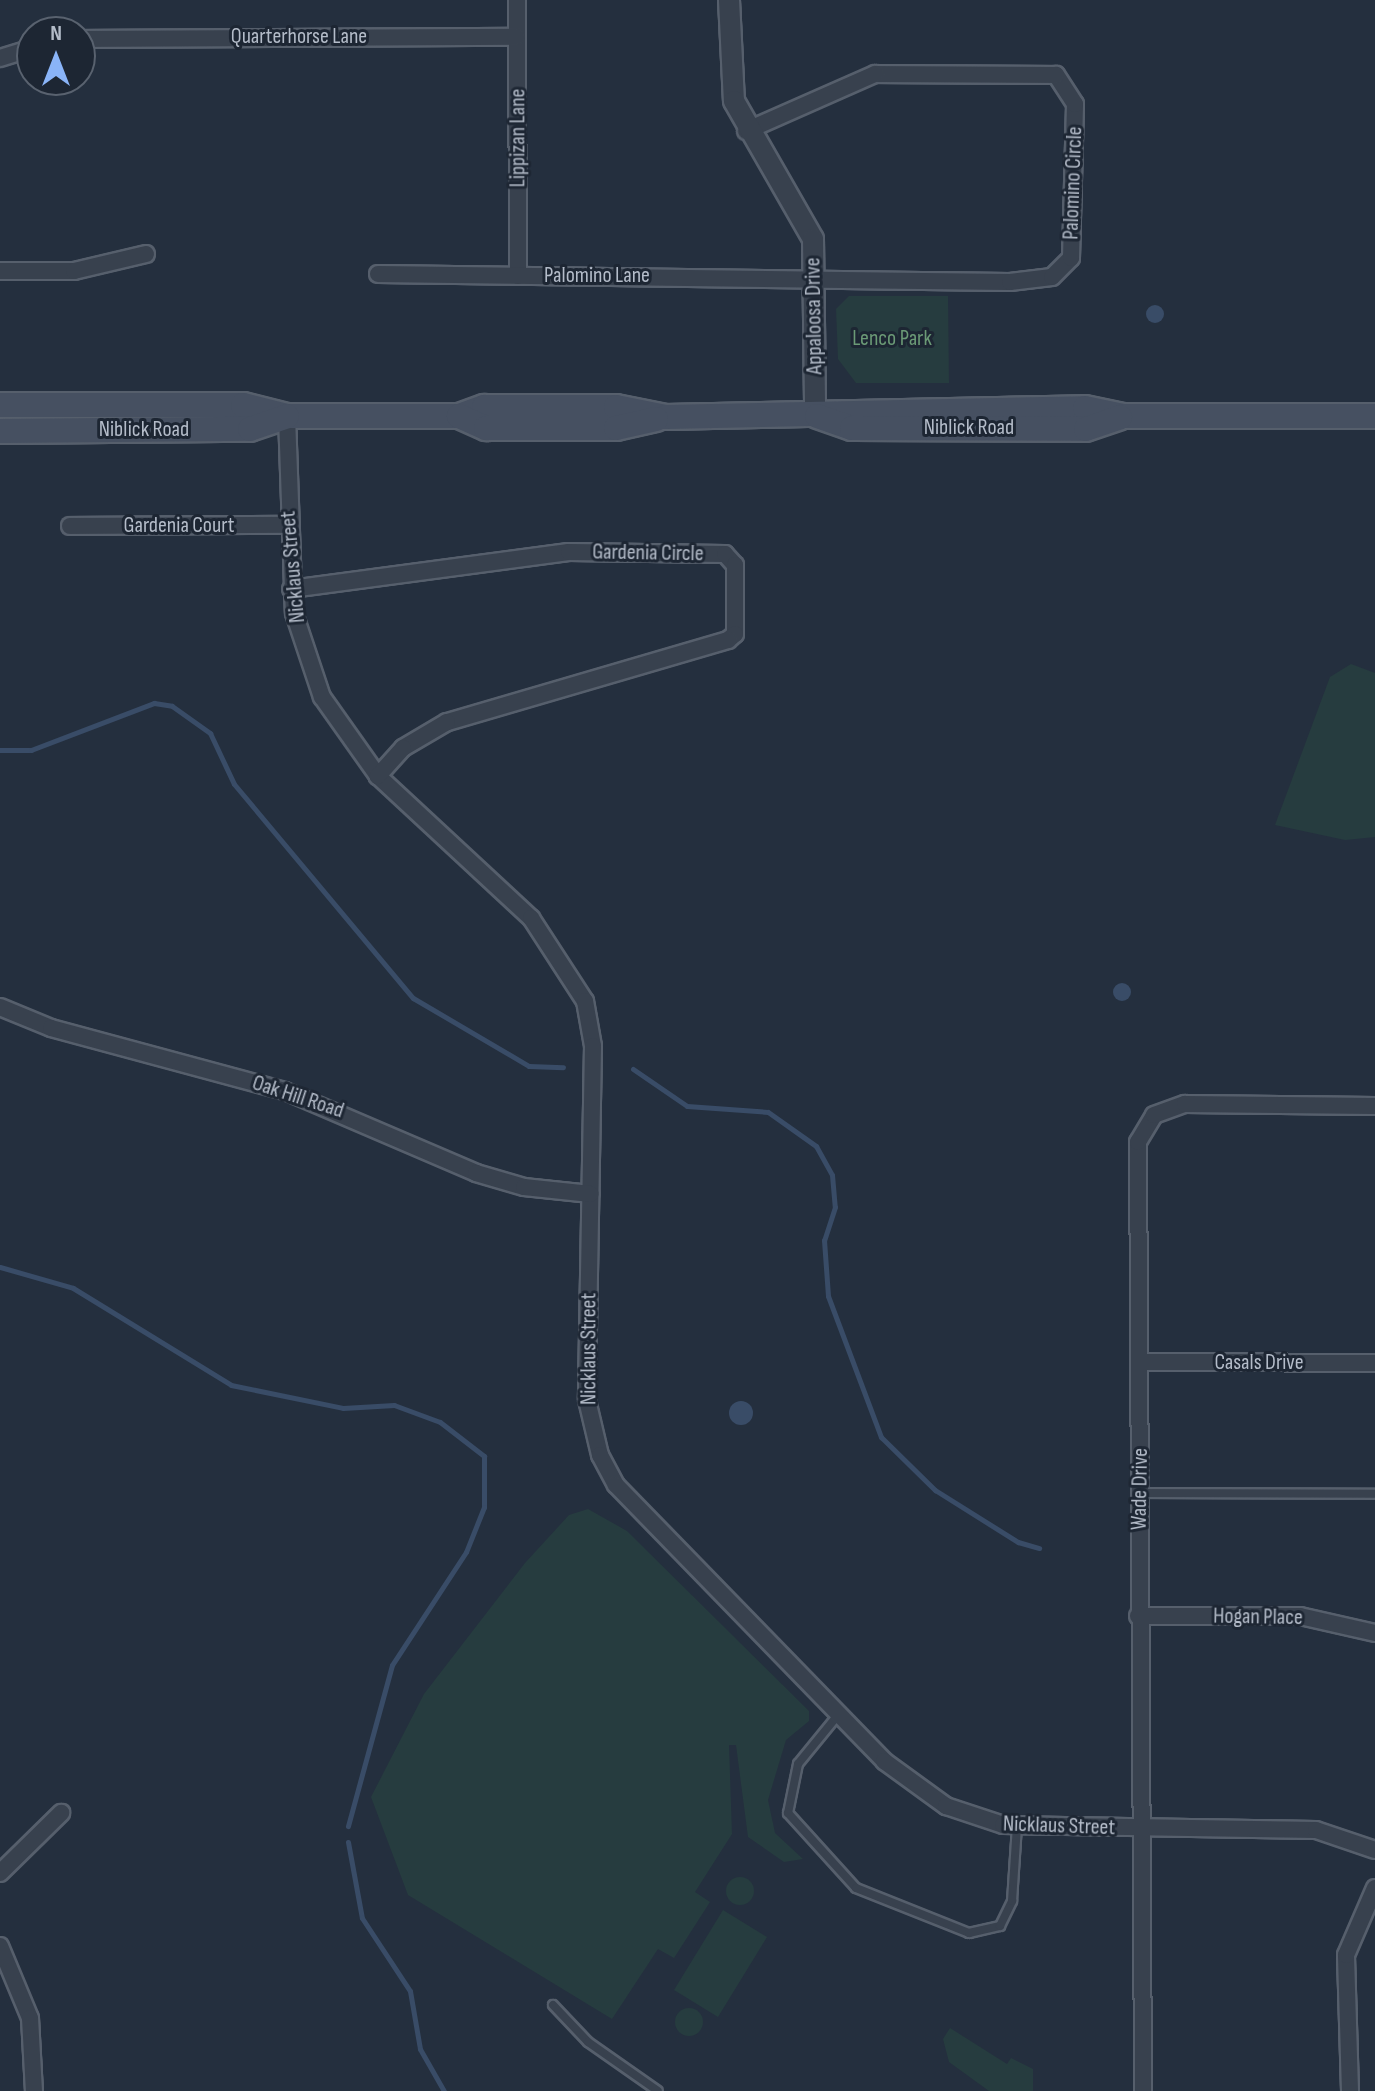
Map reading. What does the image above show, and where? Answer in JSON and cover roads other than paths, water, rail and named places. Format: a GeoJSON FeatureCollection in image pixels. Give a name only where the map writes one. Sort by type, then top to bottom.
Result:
{"type":"FeatureCollection","features":[{"type":"Feature","properties":{"kind":"main road","name":"Niblick Road"},"geometry":{"type":"LineString","coordinates":[[0,405],[243,405],[287,416],[459,416],[484,407],[616,407],[666,417],[815,415],[852,428],[1086,429],[1123,416],[1375,416]]}},
{"type":"Feature","properties":{"kind":"main road","name":"Niblick Road"},"geometry":{"type":"LineString","coordinates":[[0,431],[250,429],[287,416]]}},
{"type":"Feature","properties":{"kind":"street","name":"Lippizan Lane"},"geometry":{"type":"LineString","coordinates":[[517,0],[518,276]]}},
{"type":"Feature","properties":{"kind":"street","name":"Appaloosa Drive"},"geometry":{"type":"LineString","coordinates":[[729,0],[730,68],[746,131],[799,205],[813,239],[815,415]]}},
{"type":"Feature","properties":{"kind":"street","name":"Quarterhorse Lane"},"geometry":{"type":"LineString","coordinates":[[96,39],[517,37]]}},
{"type":"Feature","properties":{"kind":"street","name":"Palomino Circle"},"geometry":{"type":"LineString","coordinates":[[746,131],[875,74],[1037,70],[1056,75],[1075,104],[1071,258],[1052,277],[815,278]]}},
{"type":"Feature","properties":{"kind":"street"},"geometry":{"type":"LineString","coordinates":[[0,271],[74,271],[146,254]]}},
{"type":"Feature","properties":{"kind":"street","name":"Palomino Lane"},"geometry":{"type":"LineString","coordinates":[[378,274],[815,278]]}},
{"type":"Feature","properties":{"kind":"street","name":"Nicklaus Street"},"geometry":{"type":"LineString","coordinates":[[287,416],[291,589],[322,697],[378,776],[531,918],[576,981],[593,1046],[587,1400],[600,1455],[655,1530],[838,1715],[919,1789],[985,1822],[1137,1829],[1316,1830],[1375,1850]]}},
{"type":"Feature","properties":{"kind":"street","name":"Gardenia Court"},"geometry":{"type":"LineString","coordinates":[[70,526],[288,525]]}},
{"type":"Feature","properties":{"kind":"street","name":"Gardenia Circle"},"geometry":{"type":"LineString","coordinates":[[291,589],[569,552],[725,554],[735,565],[735,634],[728,640],[447,722],[403,748],[378,776]]}},
{"type":"Feature","properties":{"kind":"street","name":"Oak Hill Road"},"geometry":{"type":"LineString","coordinates":[[0,1007],[51,1028],[285,1091],[476,1173],[524,1187],[591,1194]]}},
{"type":"Feature","properties":{"kind":"street","name":"Wade Drive"},"geometry":{"type":"LineString","coordinates":[[1143,2091],[1137,1829],[1142,1362],[1138,1142],[1146,1123],[1185,1104],[1375,1106]]}},
{"type":"Feature","properties":{"kind":"street","name":"Casals Drive"},"geometry":{"type":"LineString","coordinates":[[1142,1362],[1375,1363]]}},
{"type":"Feature","properties":{"kind":"street","name":"Hogan Place"},"geometry":{"type":"LineString","coordinates":[[1138,1616],[1300,1616],[1375,1633]]}},
{"type":"Feature","properties":{"kind":"street"},"geometry":{"type":"LineString","coordinates":[[0,1873],[61,1813]]}},
{"type":"Feature","properties":{"kind":"street"},"geometry":{"type":"LineString","coordinates":[[1350,2091],[1346,1955],[1375,1888]]}},
{"type":"Feature","properties":{"kind":"street"},"geometry":{"type":"LineString","coordinates":[[0,1946],[30,2018],[34,2091]]}},
{"type":"Feature","properties":{"kind":"lane"},"geometry":{"type":"LineString","coordinates":[[1140,1493],[1375,1494]]}},
{"type":"Feature","properties":{"kind":"lane"},"geometry":{"type":"LineString","coordinates":[[838,1715],[813,1740],[789,1788],[788,1813],[816,1851],[856,1888],[969,1933],[1000,1926],[1008,1916],[1017,1825]]}},
{"type":"Feature","properties":{"kind":"lane"},"geometry":{"type":"LineString","coordinates":[[553,2005],[588,2042],[658,2091]]}},
{"type":"Feature","properties":{"kind":"water"},"geometry":{"type":"Polygon","coordinates":[[[1151,305],[1159,305],[1164,314],[1162,321],[1151,323],[1146,318],[1146,310],[1151,305]]]}},
{"type":"Feature","properties":{"kind":"water"},"geometry":{"type":"Polygon","coordinates":[[[1118,983],[1126,983],[1131,992],[1129,999],[1118,1001],[1113,996],[1113,988],[1118,983]]]}},
{"type":"Feature","properties":{"kind":"water"},"geometry":{"type":"Polygon","coordinates":[[[741,1401],[750,1404],[753,1413],[750,1422],[741,1425],[732,1422],[729,1413],[732,1404],[741,1401]]]}},
{"type":"Feature","properties":{"kind":"waterway"},"geometry":{"type":"LineString","coordinates":[[0,750],[31,750],[154,703],[172,706],[210,733],[234,784],[413,998],[529,1066],[563,1067]]}},
{"type":"Feature","properties":{"kind":"waterway"},"geometry":{"type":"LineString","coordinates":[[633,1069],[687,1106],[768,1112],[816,1146],[832,1175],[835,1207],[824,1240],[828,1296],[881,1437],[935,1490],[1018,1542],[1039,1548]]}},
{"type":"Feature","properties":{"kind":"waterway"},"geometry":{"type":"LineString","coordinates":[[0,1267],[73,1288],[231,1385],[343,1408],[394,1405],[440,1422],[484,1456],[484,1507],[466,1552],[392,1665],[348,1826]]}},
{"type":"Feature","properties":{"kind":"waterway"},"geometry":{"type":"LineString","coordinates":[[348,1842],[362,1918],[410,1991],[420,2049],[444,2091]]}},
{"type":"Feature","properties":{"kind":"park label","name":"Lenco Park"},"geometry":{"type":"Point","coordinates":[892,339]}}]}
